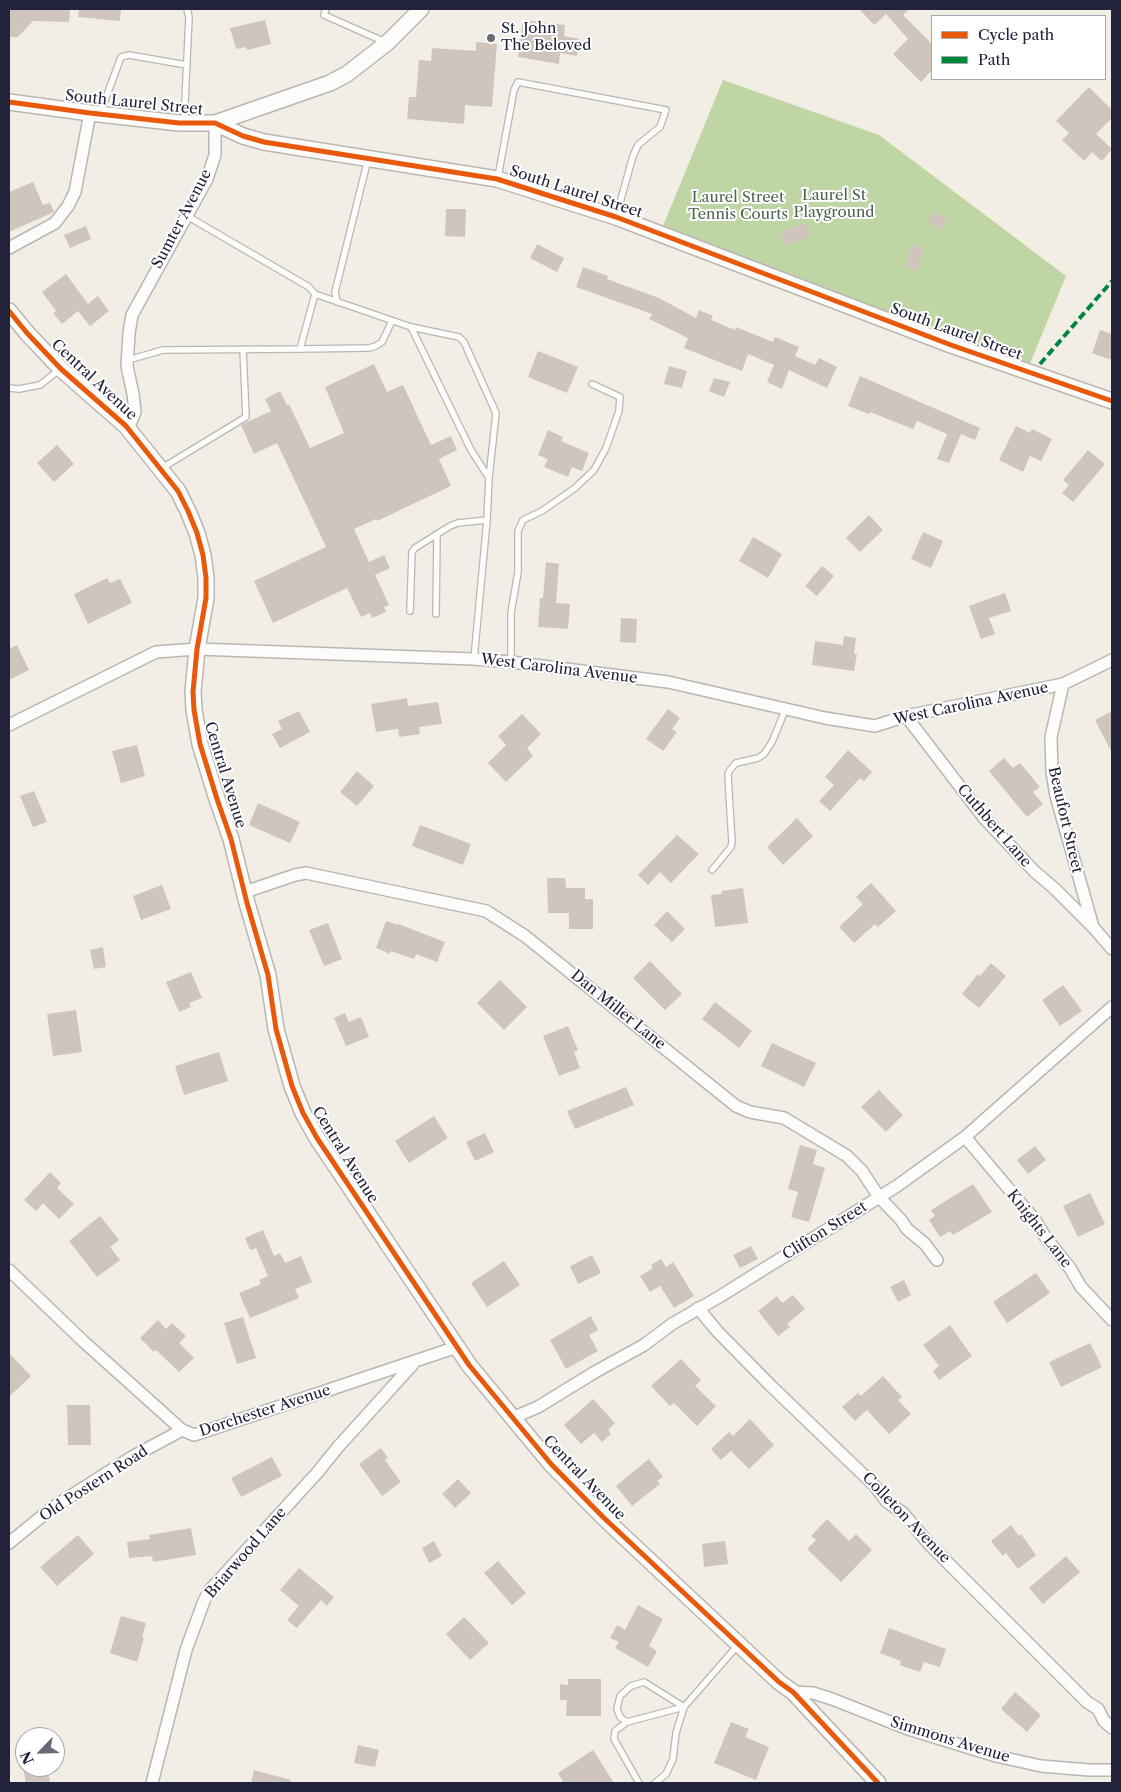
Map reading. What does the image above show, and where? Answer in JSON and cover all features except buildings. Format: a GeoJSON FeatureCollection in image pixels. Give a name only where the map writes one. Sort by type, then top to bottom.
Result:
{"type":"FeatureCollection","features":[{"type":"Feature","properties":{"kind":"street"},"geometry":{"type":"LineString","coordinates":[[215,124],[330,83],[362,64],[387,43],[419,9]]}},
{"type":"Feature","properties":{"kind":"street","name":"South Laurel Street"},"geometry":{"type":"LineString","coordinates":[[9,102],[95,114],[184,123],[215,124],[243,136],[264,142],[497,179],[616,217],[951,345],[1112,400]]}},
{"type":"Feature","properties":{"kind":"street"},"geometry":{"type":"LineString","coordinates":[[9,248],[55,223],[68,206],[75,192],[95,114]]}},
{"type":"Feature","properties":{"kind":"street","name":"Sumter Avenue"},"geometry":{"type":"LineString","coordinates":[[126,426],[131,422],[135,412],[127,360],[128,333],[132,315],[207,179],[215,155],[215,124]]}},
{"type":"Feature","properties":{"kind":"street","name":"Central Avenue"},"geometry":{"type":"LineString","coordinates":[[9,311],[27,333],[61,368],[126,426],[178,491],[197,533],[203,555],[206,578],[206,598],[197,649],[193,692],[200,744],[231,839],[268,975],[276,1029],[292,1086],[303,1113],[317,1138],[457,1348],[550,1464],[779,1682],[793,1692],[878,1783]]}},
{"type":"Feature","properties":{"kind":"street","name":"West Carolina Avenue"},"geometry":{"type":"LineString","coordinates":[[9,725],[156,652],[197,649],[511,662],[668,682],[825,718],[875,726],[906,716],[1063,684],[1112,660]]}},
{"type":"Feature","properties":{"kind":"street","name":"Beaufort Street"},"geometry":{"type":"LineString","coordinates":[[1063,684],[1051,737],[1052,772],[1056,796],[1093,927],[1112,949]]}},
{"type":"Feature","properties":{"kind":"street","name":"Cuthbert Lane"},"geometry":{"type":"LineString","coordinates":[[906,716],[984,818],[1034,872],[1055,889],[1093,927]]}},
{"type":"Feature","properties":{"kind":"street","name":"Dan Miller Lane"},"geometry":{"type":"LineString","coordinates":[[245,892],[294,875],[306,873],[486,911],[525,936],[736,1106],[750,1112],[784,1118],[847,1156],[862,1171],[879,1198],[925,1244],[937,1260]]}},
{"type":"Feature","properties":{"kind":"street","name":"Clifton Street"},"geometry":{"type":"LineString","coordinates":[[512,1418],[538,1407],[644,1344],[656,1334],[698,1308],[719,1298],[879,1198],[965,1137],[1112,1007]]}},
{"type":"Feature","properties":{"kind":"street","name":"Knights Lane"},"geometry":{"type":"LineString","coordinates":[[965,1137],[1034,1220],[1082,1287],[1112,1320]]}},
{"type":"Feature","properties":{"kind":"street","name":"Dorchester Avenue"},"geometry":{"type":"LineString","coordinates":[[9,1270],[83,1341],[182,1430],[194,1435],[457,1348]]}},
{"type":"Feature","properties":{"kind":"street","name":"Colleton Avenue"},"geometry":{"type":"LineString","coordinates":[[698,1308],[717,1331],[771,1386],[874,1485],[887,1502],[902,1513],[929,1544],[1087,1702],[1098,1708],[1104,1721],[1112,1728]]}},
{"type":"Feature","properties":{"kind":"street","name":"Briarwood Lane"},"geometry":{"type":"LineString","coordinates":[[152,1783],[186,1650],[210,1590],[414,1363]]}},
{"type":"Feature","properties":{"kind":"street","name":"Old Postern Road"},"geometry":{"type":"LineString","coordinates":[[9,1543],[52,1508],[132,1457],[182,1430]]}},
{"type":"Feature","properties":{"kind":"street","name":"Simmons Avenue"},"geometry":{"type":"LineString","coordinates":[[793,1692],[813,1693],[908,1729],[996,1756],[1041,1766],[1066,1769],[1112,1770]]}},
{"type":"Feature","properties":{"kind":"lane"},"geometry":{"type":"LineString","coordinates":[[184,123],[190,17],[187,9]]}},
{"type":"Feature","properties":{"kind":"lane"},"geometry":{"type":"LineString","coordinates":[[326,9],[324,15],[387,43]]}},
{"type":"Feature","properties":{"kind":"lane"},"geometry":{"type":"LineString","coordinates":[[95,114],[121,57],[129,55],[187,64]]}},
{"type":"Feature","properties":{"kind":"lane"},"geometry":{"type":"LineString","coordinates":[[497,179],[514,90],[518,82],[666,110],[660,127],[638,145],[633,156],[616,217]]}},
{"type":"Feature","properties":{"kind":"lane"},"geometry":{"type":"LineString","coordinates":[[338,302],[335,292],[368,159]]}},
{"type":"Feature","properties":{"kind":"lane"},"geometry":{"type":"LineString","coordinates":[[187,216],[309,287],[315,294],[411,327],[459,337],[464,342],[496,413],[474,659]]}},
{"type":"Feature","properties":{"kind":"lane"},"geometry":{"type":"LineString","coordinates":[[300,349],[315,294]]}},
{"type":"Feature","properties":{"kind":"lane"},"geometry":{"type":"LineString","coordinates":[[127,360],[163,350],[370,348],[382,342],[392,321]]}},
{"type":"Feature","properties":{"kind":"lane"},"geometry":{"type":"LineString","coordinates":[[411,327],[471,450],[489,478]]}},
{"type":"Feature","properties":{"kind":"lane"},"geometry":{"type":"LineString","coordinates":[[160,469],[246,417],[243,349]]}},
{"type":"Feature","properties":{"kind":"lane"},"geometry":{"type":"LineString","coordinates":[[9,388],[19,390],[40,385],[61,368]]}},
{"type":"Feature","properties":{"kind":"lane"},"geometry":{"type":"LineString","coordinates":[[511,662],[511,613],[518,572],[518,531],[523,520],[542,511],[576,488],[594,470],[606,448],[619,412],[620,397],[592,384]]}},
{"type":"Feature","properties":{"kind":"lane"},"geometry":{"type":"LineString","coordinates":[[410,611],[412,552],[414,548],[458,523],[487,520]]}},
{"type":"Feature","properties":{"kind":"lane"},"geometry":{"type":"LineString","coordinates":[[436,614],[437,534]]}},
{"type":"Feature","properties":{"kind":"lane"},"geometry":{"type":"LineString","coordinates":[[712,870],[731,847],[732,842],[728,774],[736,763],[758,758],[764,754],[772,742],[786,708]]}},
{"type":"Feature","properties":{"kind":"lane"},"geometry":{"type":"LineString","coordinates":[[656,1783],[666,1774],[673,1759],[676,1733],[684,1707],[739,1643]]}},
{"type":"Feature","properties":{"kind":"lane"},"geometry":{"type":"LineString","coordinates":[[627,1722],[620,1717],[617,1709],[620,1696],[631,1686],[644,1682],[684,1707]]}},
{"type":"Feature","properties":{"kind":"lane"},"geometry":{"type":"LineString","coordinates":[[639,1783],[614,1739],[615,1731],[627,1722],[684,1707]]}},
{"type":"Feature","properties":{"kind":"green space","name":"Laurel St Playground"},"geometry":{"type":"Polygon","coordinates":[[[723,80],[879,135],[1066,276],[1029,366],[663,226],[723,80]]]}},
{"type":"Feature","properties":{"kind":"marked path"},"geometry":{"type":"LineString","coordinates":[[1040,364],[1112,281]]}},
{"type":"Feature","properties":{"kind":"cycle path"},"geometry":{"type":"LineString","coordinates":[[9,102],[179,123],[215,123],[243,136],[264,142],[497,179],[616,217],[951,345],[1112,401]]}},
{"type":"Feature","properties":{"kind":"cycle path"},"geometry":{"type":"LineString","coordinates":[[9,311],[61,369],[126,426],[178,491],[197,533],[203,555],[206,578],[206,598],[197,649],[193,692],[200,744],[231,839],[268,975],[276,1029],[292,1086],[303,1113],[317,1138],[469,1365],[551,1464],[603,1517],[779,1682],[793,1692],[878,1783]]}},
{"type":"Feature","properties":{"kind":"place","name":"St. John The Beloved"},"geometry":{"type":"Point","coordinates":[491,38]}},
{"type":"Feature","properties":{"kind":"park label","name":"Laurel Street Tennis Courts"},"geometry":{"type":"Point","coordinates":[738,206]}}]}
